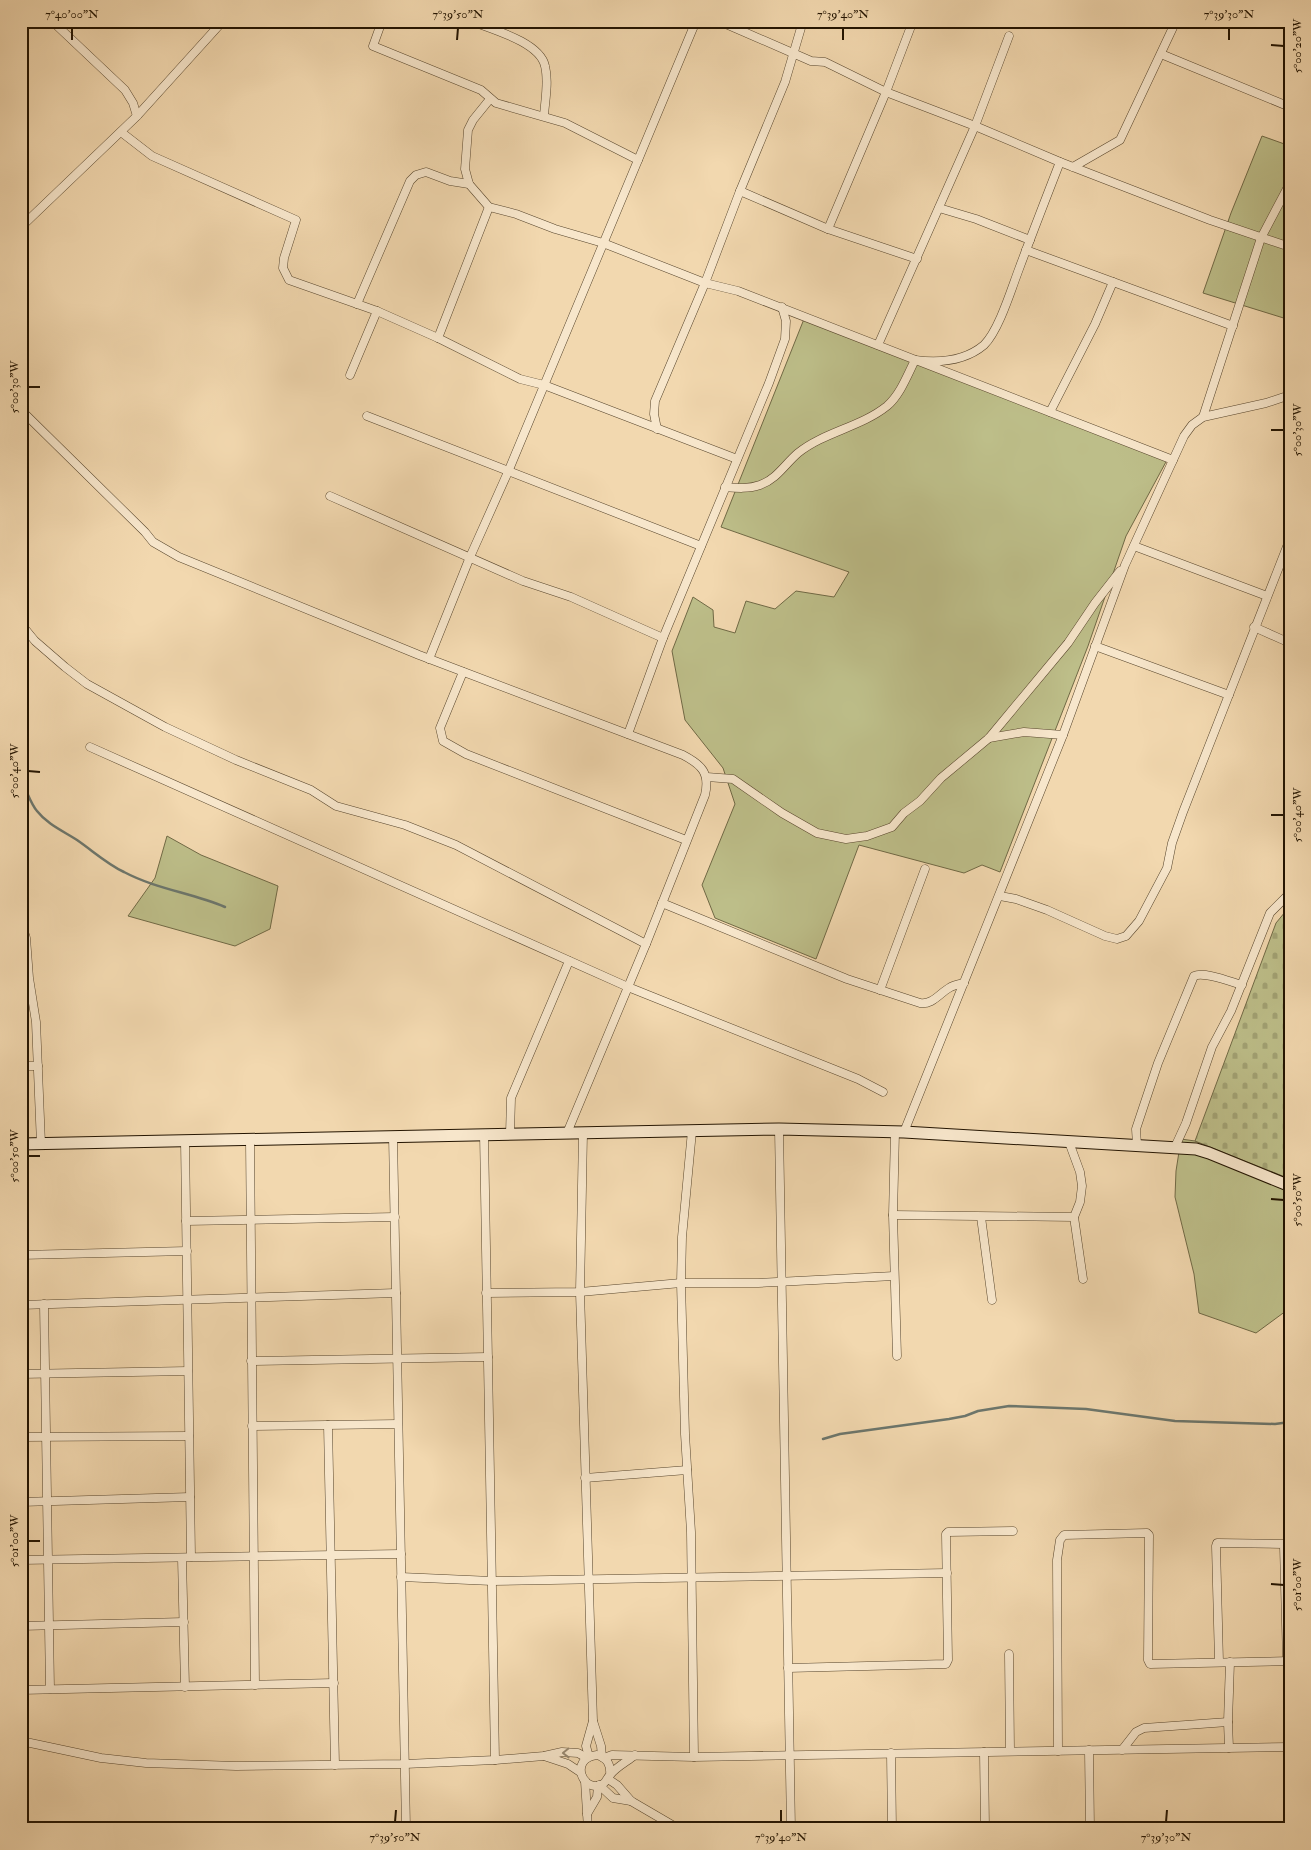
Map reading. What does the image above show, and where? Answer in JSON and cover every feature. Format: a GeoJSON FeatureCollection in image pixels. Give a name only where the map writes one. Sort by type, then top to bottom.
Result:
{"type":"FeatureCollection","features":[{"type":"Feature","properties":{"kind":"street"},"geometry":{"type":"LineString","coordinates":[[52,21],[125,90],[137,116]]}},
{"type":"Feature","properties":{"kind":"street"},"geometry":{"type":"LineString","coordinates":[[21,227],[137,116],[223,21]]}},
{"type":"Feature","properties":{"kind":"street"},"geometry":{"type":"LineString","coordinates":[[382,21],[373,46],[481,90],[490,99],[507,106],[544,116],[586,132],[638,160]]}},
{"type":"Feature","properties":{"kind":"street"},"geometry":{"type":"LineString","coordinates":[[471,21],[527,44],[537,52],[545,63],[547,74],[544,116]]}},
{"type":"Feature","properties":{"kind":"street"},"geometry":{"type":"LineString","coordinates":[[428,658],[508,472],[695,24],[684,21]]}},
{"type":"Feature","properties":{"kind":"street"},"geometry":{"type":"LineString","coordinates":[[719,21],[811,61],[825,62],[886,92],[1060,162],[1210,220],[1290,247]]}},
{"type":"Feature","properties":{"kind":"street"},"geometry":{"type":"LineString","coordinates":[[657,429],[654,414],[655,401],[705,283],[740,191],[785,82],[803,21]]}},
{"type":"Feature","properties":{"kind":"street"},"geometry":{"type":"LineString","coordinates":[[828,229],[886,92],[913,21]]}},
{"type":"Feature","properties":{"kind":"street"},"geometry":{"type":"LineString","coordinates":[[1073,166],[1120,140],[1176,21]]}},
{"type":"Feature","properties":{"kind":"street"},"geometry":{"type":"LineString","coordinates":[[878,345],[974,126],[1009,36]]}},
{"type":"Feature","properties":{"kind":"street"},"geometry":{"type":"LineString","coordinates":[[1161,54],[1290,107]]}},
{"type":"Feature","properties":{"kind":"street"},"geometry":{"type":"LineString","coordinates":[[490,99],[473,120],[468,130],[465,169],[469,184],[489,207],[516,214],[555,229],[602,243],[705,283],[738,291],[782,307],[1173,460]]}},
{"type":"Feature","properties":{"kind":"street"},"geometry":{"type":"LineString","coordinates":[[121,132],[152,156],[296,220],[284,258],[283,268],[289,280],[376,311],[438,338],[520,379],[544,385],[737,459]]}},
{"type":"Feature","properties":{"kind":"street"},"geometry":{"type":"LineString","coordinates":[[915,360],[934,362],[956,359],[983,345],[992,335],[1060,162]]}},
{"type":"Feature","properties":{"kind":"street"},"geometry":{"type":"LineString","coordinates":[[357,304],[410,181],[416,175],[426,172],[450,182],[469,184]]}},
{"type":"Feature","properties":{"kind":"street"},"geometry":{"type":"LineString","coordinates":[[1203,417],[1261,238],[1290,183]]}},
{"type":"Feature","properties":{"kind":"street"},"geometry":{"type":"LineString","coordinates":[[740,191],[828,229],[917,259]]}},
{"type":"Feature","properties":{"kind":"street"},"geometry":{"type":"LineString","coordinates":[[438,338],[489,207]]}},
{"type":"Feature","properties":{"kind":"street"},"geometry":{"type":"LineString","coordinates":[[939,208],[976,219],[1030,240]]}},
{"type":"Feature","properties":{"kind":"street"},"geometry":{"type":"LineString","coordinates":[[1026,250],[1233,326]]}},
{"type":"Feature","properties":{"kind":"street"},"geometry":{"type":"LineString","coordinates":[[1050,412],[1095,324],[1114,282]]}},
{"type":"Feature","properties":{"kind":"street"},"geometry":{"type":"LineString","coordinates":[[628,734],[663,638],[769,384],[785,339],[786,321],[782,307]]}},
{"type":"Feature","properties":{"kind":"street"},"geometry":{"type":"LineString","coordinates":[[350,375],[376,311]]}},
{"type":"Feature","properties":{"kind":"street"},"geometry":{"type":"LineString","coordinates":[[726,487],[746,488],[761,484],[779,474],[799,453],[887,406],[898,393],[915,360]]}},
{"type":"Feature","properties":{"kind":"street"},"geometry":{"type":"LineString","coordinates":[[897,1356],[893,1215],[899,1132],[1000,896],[1063,735],[1125,565],[1184,436],[1192,425],[1203,417],[1266,403],[1290,395]]}},
{"type":"Feature","properties":{"kind":"street"},"geometry":{"type":"LineString","coordinates":[[22,413],[145,532],[153,542],[192,562],[428,658],[683,755],[701,767],[707,777],[705,795],[646,944],[567,1133]]}},
{"type":"Feature","properties":{"kind":"street"},"geometry":{"type":"LineString","coordinates":[[367,416],[702,546]]}},
{"type":"Feature","properties":{"kind":"street"},"geometry":{"type":"LineString","coordinates":[[330,496],[523,581],[571,597],[663,638]]}},
{"type":"Feature","properties":{"kind":"street"},"geometry":{"type":"LineString","coordinates":[[1000,896],[1016,899],[1047,910],[1105,936],[1117,939],[1126,936],[1139,921],[1167,868],[1172,842],[1183,812],[1290,539]]}},
{"type":"Feature","properties":{"kind":"street"},"geometry":{"type":"LineString","coordinates":[[1134,546],[1267,596]]}},
{"type":"Feature","properties":{"kind":"street"},"geometry":{"type":"LineString","coordinates":[[707,777],[733,779],[782,813],[817,833],[846,839],[867,836],[892,827],[904,812],[920,801],[942,778],[989,738],[1068,643],[1095,603],[1125,565]]}},
{"type":"Feature","properties":{"kind":"street"},"geometry":{"type":"LineString","coordinates":[[21,624],[65,668],[87,684],[165,727],[236,760],[311,790],[336,806],[405,825],[456,844],[646,944]]}},
{"type":"Feature","properties":{"kind":"street"},"geometry":{"type":"LineString","coordinates":[[1254,627],[1290,643]]}},
{"type":"Feature","properties":{"kind":"street"},"geometry":{"type":"LineString","coordinates":[[1095,646],[1230,695]]}},
{"type":"Feature","properties":{"kind":"street"},"geometry":{"type":"LineString","coordinates":[[464,672],[440,728],[440,736],[443,741],[466,754],[686,840]]}},
{"type":"Feature","properties":{"kind":"street"},"geometry":{"type":"LineString","coordinates":[[989,738],[1024,732],[1063,735]]}},
{"type":"Feature","properties":{"kind":"street"},"geometry":{"type":"LineString","coordinates":[[90,747],[628,988],[858,1079],[883,1092]]}},
{"type":"Feature","properties":{"kind":"street"},"geometry":{"type":"LineString","coordinates":[[880,990],[925,869]]}},
{"type":"Feature","properties":{"kind":"street"},"geometry":{"type":"LineString","coordinates":[[1175,1147],[1186,1123],[1212,1047],[1231,1011],[1270,913],[1288,895]]}},
{"type":"Feature","properties":{"kind":"street"},"geometry":{"type":"LineString","coordinates":[[662,904],[847,979],[925,1004],[950,987],[964,983]]}},
{"type":"Feature","properties":{"kind":"street"},"geometry":{"type":"LineString","coordinates":[[21,922],[26,938],[25,978],[36,1022],[41,1144]]}},
{"type":"Feature","properties":{"kind":"street"},"geometry":{"type":"LineString","coordinates":[[510,1134],[512,1098],[569,961]]}},
{"type":"Feature","properties":{"kind":"street"},"geometry":{"type":"LineString","coordinates":[[1137,1145],[1136,1129],[1152,1080],[1194,976],[1198,974],[1206,975],[1242,985]]}},
{"type":"Feature","properties":{"kind":"street"},"geometry":{"type":"LineString","coordinates":[[21,1066],[38,1066]]}},
{"type":"Feature","properties":{"kind":"street"},"geometry":{"type":"LineString","coordinates":[[779,1129],[791,1829]]}},
{"type":"Feature","properties":{"kind":"street"},"geometry":{"type":"LineString","coordinates":[[21,1144],[779,1129],[899,1132],[1196,1149],[1290,1186]]}},
{"type":"Feature","properties":{"kind":"street"},"geometry":{"type":"LineString","coordinates":[[692,1131],[682,1237],[681,1283],[684,1434],[692,1532],[694,1756]]}},
{"type":"Feature","properties":{"kind":"street"},"geometry":{"type":"LineString","coordinates":[[583,1133],[580,1292],[588,1580],[593,1721],[603,1758]]}},
{"type":"Feature","properties":{"kind":"street"},"geometry":{"type":"LineString","coordinates":[[484,1134],[495,1760]]}},
{"type":"Feature","properties":{"kind":"street"},"geometry":{"type":"LineString","coordinates":[[393,1136],[406,1829]]}},
{"type":"Feature","properties":{"kind":"street"},"geometry":{"type":"LineString","coordinates":[[250,1140],[254,1685]]}},
{"type":"Feature","properties":{"kind":"street"},"geometry":{"type":"LineString","coordinates":[[185,1141],[190,1497],[184,1622],[185,1686]]}},
{"type":"Feature","properties":{"kind":"street"},"geometry":{"type":"LineString","coordinates":[[1069,1142],[1080,1172],[1082,1186],[1080,1202],[1074,1217],[1083,1279]]}},
{"type":"Feature","properties":{"kind":"street"},"geometry":{"type":"LineString","coordinates":[[893,1215],[1074,1217]]}},
{"type":"Feature","properties":{"kind":"street"},"geometry":{"type":"LineString","coordinates":[[186,1221],[395,1217]]}},
{"type":"Feature","properties":{"kind":"street"},"geometry":{"type":"LineString","coordinates":[[980,1217],[992,1300]]}},
{"type":"Feature","properties":{"kind":"street"},"geometry":{"type":"LineString","coordinates":[[21,1255],[187,1251]]}},
{"type":"Feature","properties":{"kind":"street"},"geometry":{"type":"LineString","coordinates":[[486,1294],[580,1292],[681,1283],[894,1276]]}},
{"type":"Feature","properties":{"kind":"street"},"geometry":{"type":"LineString","coordinates":[[21,1305],[396,1293]]}},
{"type":"Feature","properties":{"kind":"street"},"geometry":{"type":"LineString","coordinates":[[44,1304],[50,1689]]}},
{"type":"Feature","properties":{"kind":"street"},"geometry":{"type":"LineString","coordinates":[[251,1361],[488,1357]]}},
{"type":"Feature","properties":{"kind":"street"},"geometry":{"type":"LineString","coordinates":[[21,1374],[188,1371]]}},
{"type":"Feature","properties":{"kind":"street"},"geometry":{"type":"LineString","coordinates":[[252,1426],[398,1424]]}},
{"type":"Feature","properties":{"kind":"street"},"geometry":{"type":"LineString","coordinates":[[328,1425],[335,1765]]}},
{"type":"Feature","properties":{"kind":"street"},"geometry":{"type":"LineString","coordinates":[[21,1437],[189,1436]]}},
{"type":"Feature","properties":{"kind":"street"},"geometry":{"type":"LineString","coordinates":[[585,1478],[687,1470]]}},
{"type":"Feature","properties":{"kind":"street"},"geometry":{"type":"LineString","coordinates":[[21,1502],[190,1497]]}},
{"type":"Feature","properties":{"kind":"street"},"geometry":{"type":"LineString","coordinates":[[788,1668],[946,1664],[948,1660],[946,1536],[948,1532],[1013,1531]]}},
{"type":"Feature","properties":{"kind":"street"},"geometry":{"type":"LineString","coordinates":[[1058,1751],[1057,1560],[1061,1537],[1147,1533],[1149,1537],[1148,1662],[1150,1664],[1289,1661],[1283,1544],[1217,1543],[1219,1662]]}},
{"type":"Feature","properties":{"kind":"street"},"geometry":{"type":"LineString","coordinates":[[21,1560],[401,1554]]}},
{"type":"Feature","properties":{"kind":"street"},"geometry":{"type":"LineString","coordinates":[[401,1578],[492,1581],[947,1573]]}},
{"type":"Feature","properties":{"kind":"street"},"geometry":{"type":"LineString","coordinates":[[21,1626],[184,1622]]}},
{"type":"Feature","properties":{"kind":"street"},"geometry":{"type":"LineString","coordinates":[[1009,1654],[1010,1751]]}},
{"type":"Feature","properties":{"kind":"street"},"geometry":{"type":"LineString","coordinates":[[1229,1748],[1230,1662]]}},
{"type":"Feature","properties":{"kind":"street"},"geometry":{"type":"LineString","coordinates":[[21,1690],[334,1683]]}},
{"type":"Feature","properties":{"kind":"street"},"geometry":{"type":"LineString","coordinates":[[588,1758],[586,1746],[593,1721]]}},
{"type":"Feature","properties":{"kind":"street"},"geometry":{"type":"LineString","coordinates":[[1122,1750],[1136,1732],[1144,1728],[1228,1722]]}},
{"type":"Feature","properties":{"kind":"street"},"geometry":{"type":"LineString","coordinates":[[21,1741],[100,1758],[146,1763],[236,1766],[405,1764],[495,1760],[544,1756],[562,1752],[578,1753],[588,1758]]}},
{"type":"Feature","properties":{"kind":"street"},"geometry":{"type":"LineString","coordinates":[[603,1758],[612,1755],[789,1755],[1290,1747]]}},
{"type":"Feature","properties":{"kind":"street"},"geometry":{"type":"LineString","coordinates":[[1089,1750],[1090,1829]]}},
{"type":"Feature","properties":{"kind":"street"},"geometry":{"type":"LineString","coordinates":[[984,1752],[985,1829]]}},
{"type":"Feature","properties":{"kind":"street"},"geometry":{"type":"LineString","coordinates":[[891,1753],[892,1829]]}},
{"type":"Feature","properties":{"kind":"street"},"geometry":{"type":"LineString","coordinates":[[587,1814],[597,1797],[599,1786],[635,1755]]}},
{"type":"Feature","properties":{"kind":"street"},"geometry":{"type":"LineString","coordinates":[[544,1756],[568,1764],[580,1772],[585,1781],[588,1829]]}},
{"type":"Feature","properties":{"kind":"street"},"geometry":{"type":"LineString","coordinates":[[580,1772],[581,1766],[588,1758],[597,1756],[603,1758],[609,1764],[609,1777],[631,1801],[679,1829]]}},
{"type":"Feature","properties":{"kind":"street"},"geometry":{"type":"LineString","coordinates":[[585,1781],[599,1786],[613,1798],[631,1801]]}},
{"type":"Feature","properties":{"kind":"green space"},"geometry":{"type":"Polygon","coordinates":[[[1262,136],[1290,146],[1290,320],[1203,293],[1231,213],[1262,136]]]}},
{"type":"Feature","properties":{"kind":"green space"},"geometry":{"type":"Polygon","coordinates":[[[804,319],[1167,460],[1126,536],[1088,646],[1000,872],[982,865],[964,873],[859,845],[816,959],[715,918],[702,885],[735,804],[723,768],[685,720],[672,651],[693,597],[713,610],[714,627],[735,633],[746,601],[775,609],[796,591],[834,597],[849,572],[721,527],[804,319]]]}},
{"type":"Feature","properties":{"kind":"green space"},"geometry":{"type":"Polygon","coordinates":[[[167,836],[201,855],[278,886],[270,929],[235,946],[128,916],[155,878],[167,836]]]}},
{"type":"Feature","properties":{"kind":"green space"},"geometry":{"type":"Polygon","coordinates":[[[1290,906],[1290,1179],[1195,1141],[1276,923],[1290,906]]]}},
{"type":"Feature","properties":{"kind":"green space"},"geometry":{"type":"Polygon","coordinates":[[[1181,1139],[1195,1141],[1290,1179],[1290,1308],[1256,1333],[1199,1313],[1194,1274],[1175,1197],[1176,1171],[1181,1139]]]}},
{"type":"Feature","properties":{"kind":"waterway"},"geometry":{"type":"LineString","coordinates":[[21,781],[32,804],[41,816],[118,869],[149,883],[225,907]]}},
{"type":"Feature","properties":{"kind":"waterway"},"geometry":{"type":"LineString","coordinates":[[823,1439],[840,1434],[949,1419],[978,1411],[1009,1406],[1086,1409],[1175,1421],[1275,1424],[1290,1422]]}}]}
